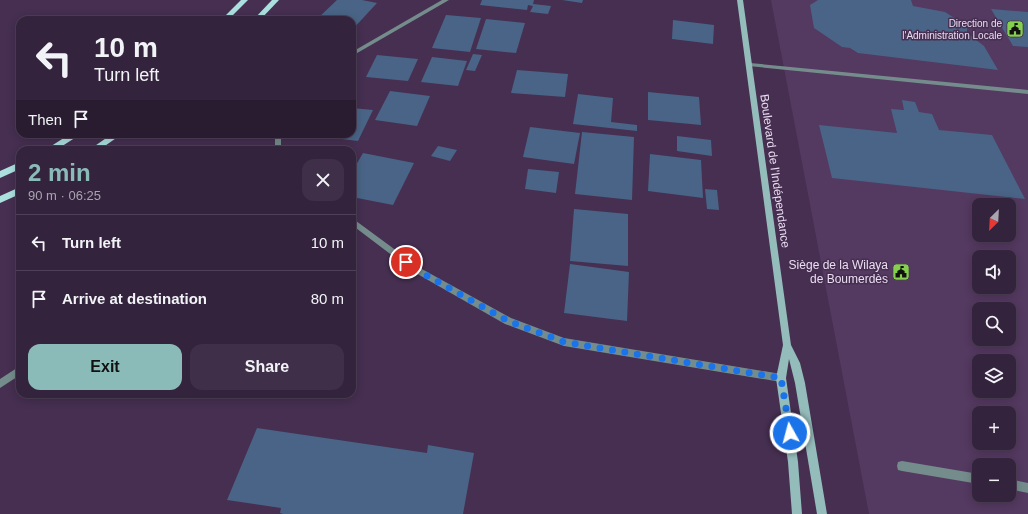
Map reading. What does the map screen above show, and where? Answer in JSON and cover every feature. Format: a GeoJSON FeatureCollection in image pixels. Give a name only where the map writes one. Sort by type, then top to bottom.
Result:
{"type":"FeatureCollection","features":[{"type":"Feature","properties":{"kind":"main road"},"geometry":{"type":"LineString","coordinates":[[228,16],[245,0]]}},
{"type":"Feature","properties":{"kind":"main road"},"geometry":{"type":"LineString","coordinates":[[260,16],[276,0]]}},
{"type":"Feature","properties":{"kind":"main road","name":"Boulevard de l'Indépendance"},"geometry":{"type":"LineString","coordinates":[[740,0],[787,345]]}},
{"type":"Feature","properties":{"kind":"main road"},"geometry":{"type":"LineString","coordinates":[[56,146],[69,138]]}},
{"type":"Feature","properties":{"kind":"main road"},"geometry":{"type":"LineString","coordinates":[[99,146],[112,138]]}},
{"type":"Feature","properties":{"kind":"main road"},"geometry":{"type":"LineString","coordinates":[[0,175],[16,167]]}},
{"type":"Feature","properties":{"kind":"main road"},"geometry":{"type":"LineString","coordinates":[[0,200],[16,192]]}},
{"type":"Feature","properties":{"kind":"main road"},"geometry":{"type":"LineString","coordinates":[[787,345],[781,378],[793,462],[797,514]]}},
{"type":"Feature","properties":{"kind":"main road"},"geometry":{"type":"LineString","coordinates":[[787,345],[800,383],[822,514]]}},
{"type":"Feature","properties":{"kind":"street"},"geometry":{"type":"LineString","coordinates":[[356,52],[446,0]]}},
{"type":"Feature","properties":{"kind":"street"},"geometry":{"type":"LineString","coordinates":[[750,65],[1028,92]]}},
{"type":"Feature","properties":{"kind":"street"},"geometry":{"type":"LineString","coordinates":[[356,224],[417,270],[508,321],[564,342],[781,378]]}},
{"type":"Feature","properties":{"kind":"street"},"geometry":{"type":"LineString","coordinates":[[0,384],[16,373]]}},
{"type":"Feature","properties":{"kind":"street"},"geometry":{"type":"LineString","coordinates":[[902,466],[972,478]]}},
{"type":"Feature","properties":{"kind":"street"},"geometry":{"type":"LineString","coordinates":[[1016,485],[1028,488]]}},
{"type":"Feature","properties":{"kind":"shaded area","name":"Siège de la Wilaya de Boumerdès"},"geometry":{"type":"Polygon","coordinates":[[[771,0],[1028,0],[1028,514],[869,514],[771,0]]]}},
{"type":"Feature","properties":{"kind":"building"},"geometry":{"type":"Polygon","coordinates":[[[337,0],[362,0],[377,3],[356,26],[356,16],[320,16],[337,0]]]}},
{"type":"Feature","properties":{"kind":"building"},"geometry":{"type":"Polygon","coordinates":[[[482,0],[534,0],[533,4],[551,6],[548,14],[530,12],[533,6],[528,5],[527,10],[480,5],[482,0]]]}},
{"type":"Feature","properties":{"kind":"building"},"geometry":{"type":"Polygon","coordinates":[[[562,0],[583,0],[582,3],[562,0]]]}},
{"type":"Feature","properties":{"kind":"building"},"geometry":{"type":"Polygon","coordinates":[[[818,0],[911,0],[913,6],[945,12],[967,26],[967,33],[984,46],[998,70],[858,53],[850,48],[842,47],[814,28],[810,5],[818,0]]]}},
{"type":"Feature","properties":{"kind":"building","name":"Direction de l'Administration Locale"},"geometry":{"type":"Polygon","coordinates":[[[991,9],[1028,12],[1028,47],[1013,46],[991,9]]]}},
{"type":"Feature","properties":{"kind":"building"},"geometry":{"type":"Polygon","coordinates":[[[446,15],[481,18],[470,52],[432,48],[446,15]]]}},
{"type":"Feature","properties":{"kind":"building"},"geometry":{"type":"Polygon","coordinates":[[[486,19],[525,23],[516,53],[476,49],[486,19]]]}},
{"type":"Feature","properties":{"kind":"building"},"geometry":{"type":"Polygon","coordinates":[[[673,20],[714,25],[713,44],[672,39],[673,20]]]}},
{"type":"Feature","properties":{"kind":"building"},"geometry":{"type":"Polygon","coordinates":[[[473,54],[482,55],[475,71],[466,70],[473,54]]]}},
{"type":"Feature","properties":{"kind":"building"},"geometry":{"type":"Polygon","coordinates":[[[377,55],[418,59],[408,81],[366,77],[377,55]]]}},
{"type":"Feature","properties":{"kind":"building"},"geometry":{"type":"Polygon","coordinates":[[[432,57],[467,61],[458,86],[421,82],[432,57]]]}},
{"type":"Feature","properties":{"kind":"building"},"geometry":{"type":"Polygon","coordinates":[[[517,70],[568,74],[565,97],[511,93],[517,70]]]}},
{"type":"Feature","properties":{"kind":"building"},"geometry":{"type":"Polygon","coordinates":[[[390,91],[430,96],[417,126],[375,120],[390,91]]]}},
{"type":"Feature","properties":{"kind":"building"},"geometry":{"type":"Polygon","coordinates":[[[648,92],[699,97],[701,125],[648,120],[648,92]]]}},
{"type":"Feature","properties":{"kind":"building"},"geometry":{"type":"Polygon","coordinates":[[[578,94],[613,98],[611,122],[637,125],[637,131],[573,124],[578,94]]]}},
{"type":"Feature","properties":{"kind":"building"},"geometry":{"type":"Polygon","coordinates":[[[902,100],[915,102],[919,112],[932,114],[939,130],[992,135],[1025,199],[832,178],[819,125],[897,133],[891,109],[904,110],[902,100]]]}},
{"type":"Feature","properties":{"kind":"building"},"geometry":{"type":"Polygon","coordinates":[[[356,108],[373,110],[358,141],[334,138],[356,138],[356,108]]]}},
{"type":"Feature","properties":{"kind":"building"},"geometry":{"type":"Polygon","coordinates":[[[530,127],[580,133],[574,164],[523,157],[530,127]]]}},
{"type":"Feature","properties":{"kind":"building"},"geometry":{"type":"Polygon","coordinates":[[[582,132],[634,137],[632,200],[575,194],[582,132]]]}},
{"type":"Feature","properties":{"kind":"building"},"geometry":{"type":"Polygon","coordinates":[[[677,136],[711,140],[712,156],[677,151],[677,136]]]}},
{"type":"Feature","properties":{"kind":"building"},"geometry":{"type":"Polygon","coordinates":[[[438,146],[457,150],[450,161],[431,156],[438,146]]]}},
{"type":"Feature","properties":{"kind":"building"},"geometry":{"type":"Polygon","coordinates":[[[363,153],[414,163],[393,205],[356,198],[356,165],[363,153]]]}},
{"type":"Feature","properties":{"kind":"building"},"geometry":{"type":"Polygon","coordinates":[[[650,154],[701,160],[703,198],[648,191],[650,154]]]}},
{"type":"Feature","properties":{"kind":"building"},"geometry":{"type":"Polygon","coordinates":[[[528,169],[559,172],[556,193],[525,189],[528,169]]]}},
{"type":"Feature","properties":{"kind":"building"},"geometry":{"type":"Polygon","coordinates":[[[705,189],[717,190],[719,210],[707,209],[705,189]]]}},
{"type":"Feature","properties":{"kind":"building"},"geometry":{"type":"Polygon","coordinates":[[[574,209],[628,214],[628,266],[570,261],[574,209]]]}},
{"type":"Feature","properties":{"kind":"building"},"geometry":{"type":"Polygon","coordinates":[[[570,264],[629,272],[627,321],[564,313],[570,264]]]}},
{"type":"Feature","properties":{"kind":"building"},"geometry":{"type":"Polygon","coordinates":[[[257,428],[427,453],[428,445],[474,453],[463,514],[283,514],[280,513],[281,508],[227,500],[257,428]]]}},
{"type":"Feature","properties":{"kind":"place","name":"Direction de l'Administration Locale"},"geometry":{"type":"Point","coordinates":[1015,29]}},
{"type":"Feature","properties":{"kind":"place","name":"Siège de la Wilaya de Boumerdès"},"geometry":{"type":"Point","coordinates":[901,272]}},
{"type":"Feature","properties":{"kind":"route"},"geometry":{"type":"LineString","coordinates":[[406,262],[417,270],[508,321],[564,342],[781,378],[785,393],[790,433]]}}]}
